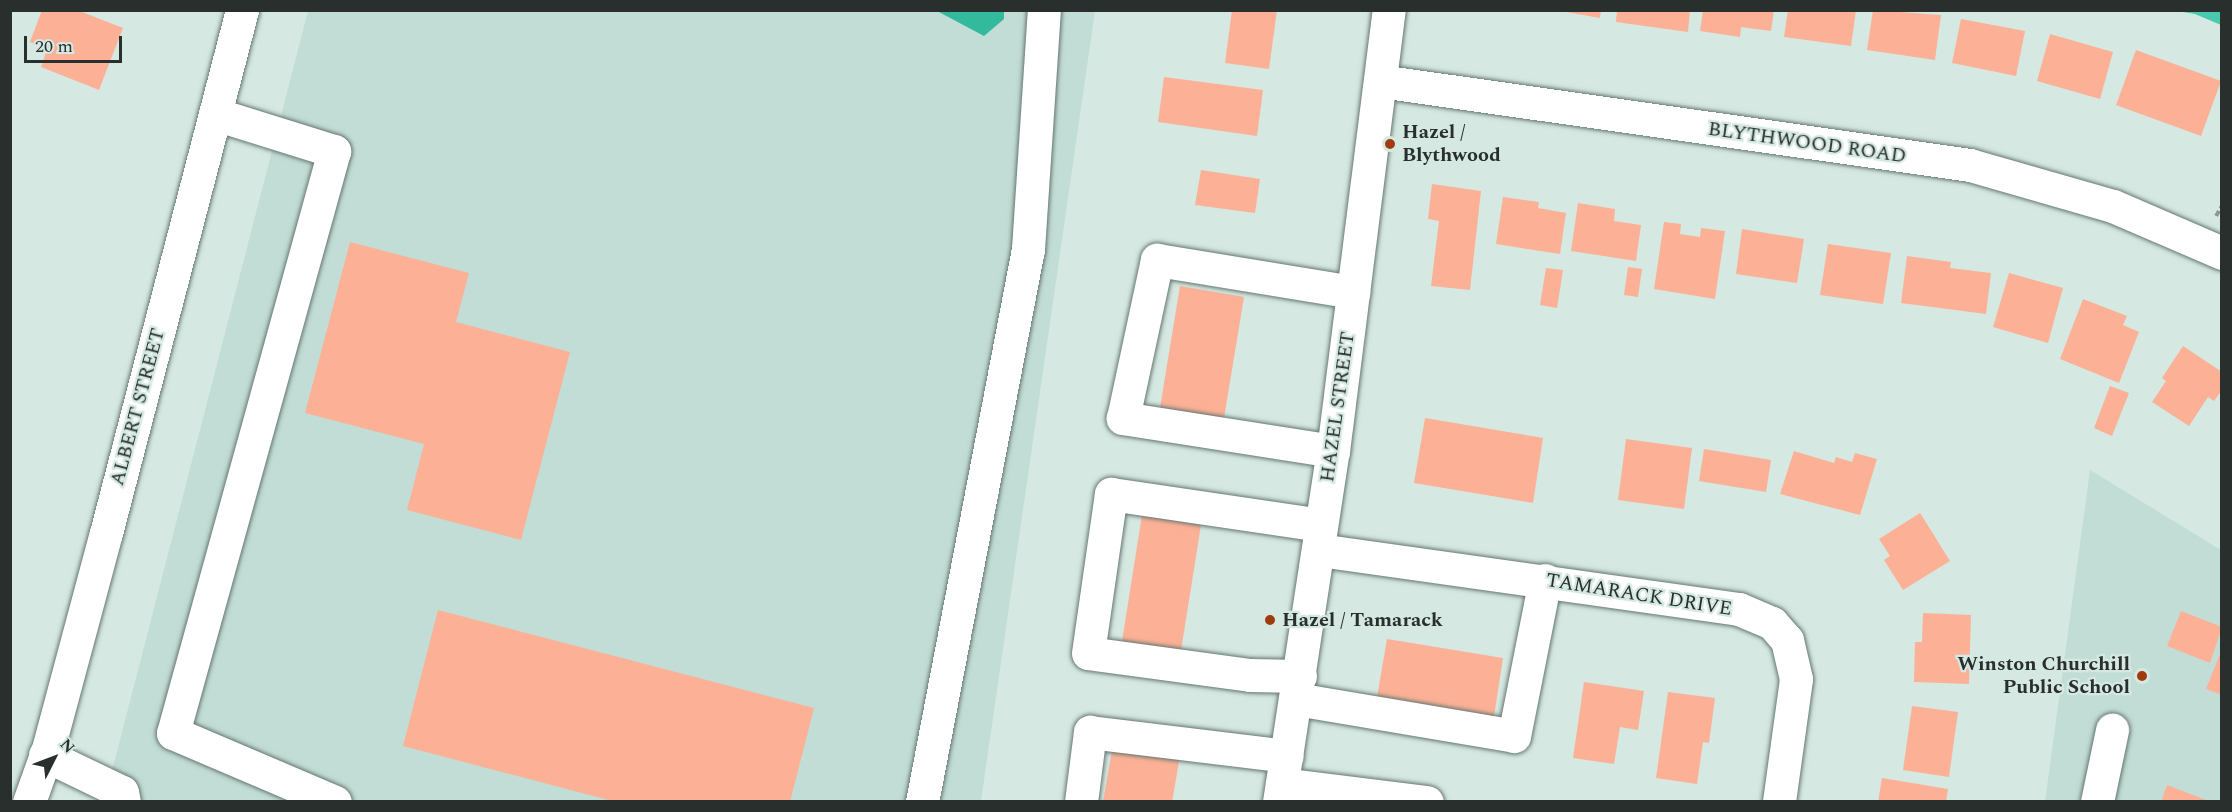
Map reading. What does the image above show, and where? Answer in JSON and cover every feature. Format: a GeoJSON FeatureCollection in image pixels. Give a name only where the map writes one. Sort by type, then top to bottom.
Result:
{"type":"FeatureCollection","features":[{"type":"Feature","properties":{"kind":"street","name":"ALBERT STREET"},"geometry":{"type":"LineString","coordinates":[[29,801],[45,755],[242,10]]}},
{"type":"Feature","properties":{"kind":"street"},"geometry":{"type":"LineString","coordinates":[[922,801],[1028,249],[1044,10]]}},
{"type":"Feature","properties":{"kind":"street","name":"HAZEL STREET"},"geometry":{"type":"LineString","coordinates":[[1282,780],[1333,451],[1389,10]]}},
{"type":"Feature","properties":{"kind":"street","name":"BLYTHWOOD ROAD"},"geometry":{"type":"LineString","coordinates":[[1380,81],[1970,165],[2113,206],[2222,253]]}},
{"type":"Feature","properties":{"kind":"street"},"geometry":{"type":"LineString","coordinates":[[215,114],[334,152],[173,733],[335,801]]}},
{"type":"Feature","properties":{"kind":"street"},"geometry":{"type":"LineString","coordinates":[[1333,451],[1123,418],[1157,260],[1353,292]]}},
{"type":"Feature","properties":{"kind":"street","name":"TAMARACK DRIVE"},"geometry":{"type":"LineString","coordinates":[[1298,688],[1250,675],[1088,653],[1111,494],[1320,538],[1545,580],[1738,609],[1772,623],[1787,640],[1796,679],[1779,801]]}},
{"type":"Feature","properties":{"kind":"street"},"geometry":{"type":"LineString","coordinates":[[1298,688],[1514,736],[1545,580]]}},
{"type":"Feature","properties":{"kind":"street"},"geometry":{"type":"LineString","coordinates":[[2097,801],[2112,730]]}},
{"type":"Feature","properties":{"kind":"street"},"geometry":{"type":"LineString","coordinates":[[1081,801],[1090,732],[1282,780],[1427,801]]}},
{"type":"Feature","properties":{"kind":"street"},"geometry":{"type":"LineString","coordinates":[[45,755],[122,792],[124,801]]}},
{"type":"Feature","properties":{"kind":"shaded area"},"geometry":{"type":"Polygon","coordinates":[[[308,11],[1095,11],[981,801],[101,802],[111,775],[308,11]]]}},
{"type":"Feature","properties":{"kind":"shaded area"},"geometry":{"type":"Polygon","coordinates":[[[937,11],[1004,11],[1004,19],[984,36],[937,11]]]}},
{"type":"Feature","properties":{"kind":"shaded area"},"geometry":{"type":"Polygon","coordinates":[[[2177,11],[2221,11],[2221,25],[2195,14],[2177,11]]]}},
{"type":"Feature","properties":{"kind":"shaded area","name":"Winston Churchill Public School"},"geometry":{"type":"Polygon","coordinates":[[[2090,470],[2221,550],[2221,801],[2045,802],[2090,470]]]}},
{"type":"Feature","properties":{"kind":"building"},"geometry":{"type":"Polygon","coordinates":[[[42,10],[77,10],[123,28],[99,90],[41,67],[47,49],[30,42],[42,10]]]}},
{"type":"Feature","properties":{"kind":"building"},"geometry":{"type":"Polygon","coordinates":[[[1232,10],[1277,10],[1269,69],[1225,63],[1232,10]]]}},
{"type":"Feature","properties":{"kind":"building"},"geometry":{"type":"Polygon","coordinates":[[[1555,10],[1601,10],[1600,18],[1555,10]]]}},
{"type":"Feature","properties":{"kind":"building"},"geometry":{"type":"Polygon","coordinates":[[[1617,10],[1690,10],[1688,32],[1616,22],[1617,10]]]}},
{"type":"Feature","properties":{"kind":"building"},"geometry":{"type":"Polygon","coordinates":[[[1703,10],[1774,10],[1771,31],[1741,27],[1740,37],[1700,31],[1703,10]]]}},
{"type":"Feature","properties":{"kind":"building"},"geometry":{"type":"Polygon","coordinates":[[[1788,10],[1856,10],[1851,46],[1784,37],[1788,10]]]}},
{"type":"Feature","properties":{"kind":"building"},"geometry":{"type":"Polygon","coordinates":[[[1873,10],[1941,15],[1935,60],[1867,50],[1873,10]]]}},
{"type":"Feature","properties":{"kind":"building"},"geometry":{"type":"Polygon","coordinates":[[[1961,19],[2025,31],[2016,76],[1952,63],[1961,19]]]}},
{"type":"Feature","properties":{"kind":"building"},"geometry":{"type":"Polygon","coordinates":[[[2050,34],[2113,52],[2100,99],[2037,81],[2050,34]]]}},
{"type":"Feature","properties":{"kind":"building"},"geometry":{"type":"Polygon","coordinates":[[[2136,50],[2221,81],[2201,136],[2116,105],[2136,50]]]}},
{"type":"Feature","properties":{"kind":"building"},"geometry":{"type":"Polygon","coordinates":[[[1164,77],[1263,90],[1257,136],[1158,122],[1164,77]]]}},
{"type":"Feature","properties":{"kind":"building"},"geometry":{"type":"Polygon","coordinates":[[[1201,170],[1260,179],[1255,213],[1195,205],[1201,170]]]}},
{"type":"Feature","properties":{"kind":"building"},"geometry":{"type":"Polygon","coordinates":[[[1432,184],[1481,191],[1470,290],[1431,286],[1439,221],[1428,219],[1432,184]]]}},
{"type":"Feature","properties":{"kind":"building"},"geometry":{"type":"Polygon","coordinates":[[[1503,197],[1539,202],[1538,208],[1566,213],[1560,254],[1496,244],[1503,197]]]}},
{"type":"Feature","properties":{"kind":"building"},"geometry":{"type":"Polygon","coordinates":[[[1578,203],[1615,209],[1614,221],[1641,225],[1636,261],[1571,251],[1578,203]]]}},
{"type":"Feature","properties":{"kind":"building"},"geometry":{"type":"Polygon","coordinates":[[[1664,222],[1681,224],[1680,234],[1700,237],[1701,228],[1725,231],[1715,299],[1654,289],[1664,222]]]}},
{"type":"Feature","properties":{"kind":"building"},"geometry":{"type":"Polygon","coordinates":[[[1742,229],[1804,239],[1797,283],[1736,274],[1742,229]]]}},
{"type":"Feature","properties":{"kind":"building"},"geometry":{"type":"Polygon","coordinates":[[[350,242],[469,273],[456,322],[570,352],[521,540],[407,510],[424,444],[305,413],[350,242]]]}},
{"type":"Feature","properties":{"kind":"building"},"geometry":{"type":"Polygon","coordinates":[[[1828,244],[1891,253],[1883,304],[1820,295],[1828,244]]]}},
{"type":"Feature","properties":{"kind":"building"},"geometry":{"type":"Polygon","coordinates":[[[1907,256],[1951,262],[1950,268],[1991,273],[1986,314],[1901,303],[1907,256]]]}},
{"type":"Feature","properties":{"kind":"building"},"geometry":{"type":"Polygon","coordinates":[[[1628,267],[1642,269],[1638,297],[1624,295],[1628,267]]]}},
{"type":"Feature","properties":{"kind":"building"},"geometry":{"type":"Polygon","coordinates":[[[1546,268],[1563,270],[1557,308],[1540,305],[1546,268]]]}},
{"type":"Feature","properties":{"kind":"building"},"geometry":{"type":"Polygon","coordinates":[[[2009,273],[2063,288],[2048,343],[1993,327],[2009,273]]]}},
{"type":"Feature","properties":{"kind":"building"},"geometry":{"type":"Polygon","coordinates":[[[1180,286],[1244,297],[1222,430],[1158,420],[1180,286]]]}},
{"type":"Feature","properties":{"kind":"building"},"geometry":{"type":"Polygon","coordinates":[[[2083,299],[2127,316],[2123,325],[2139,332],[2119,383],[2060,359],[2083,299]]]}},
{"type":"Feature","properties":{"kind":"building"},"geometry":{"type":"Polygon","coordinates":[[[2183,346],[2222,372],[2222,390],[2214,401],[2208,397],[2189,426],[2152,402],[2166,381],[2162,378],[2183,346]]]}},
{"type":"Feature","properties":{"kind":"building"},"geometry":{"type":"Polygon","coordinates":[[[2110,386],[2129,393],[2112,436],[2094,428],[2110,386]]]}},
{"type":"Feature","properties":{"kind":"building"},"geometry":{"type":"Polygon","coordinates":[[[1425,418],[1543,438],[1533,503],[1414,483],[1425,418]]]}},
{"type":"Feature","properties":{"kind":"building"},"geometry":{"type":"Polygon","coordinates":[[[1626,439],[1692,448],[1684,509],[1618,500],[1626,439]]]}},
{"type":"Feature","properties":{"kind":"building"},"geometry":{"type":"Polygon","coordinates":[[[1704,449],[1771,460],[1766,492],[1699,481],[1704,449]]]}},
{"type":"Feature","properties":{"kind":"building"},"geometry":{"type":"Polygon","coordinates":[[[1794,451],[1834,463],[1836,457],[1852,462],[1855,453],[1877,459],[1860,515],[1780,494],[1794,451]]]}},
{"type":"Feature","properties":{"kind":"building"},"geometry":{"type":"Polygon","coordinates":[[[1920,513],[1950,561],[1903,590],[1884,560],[1890,556],[1879,539],[1920,513]]]}},
{"type":"Feature","properties":{"kind":"building"},"geometry":{"type":"Polygon","coordinates":[[[1142,515],[1201,525],[1179,663],[1120,654],[1142,515]]]}},
{"type":"Feature","properties":{"kind":"building"},"geometry":{"type":"Polygon","coordinates":[[[438,610],[814,708],[790,802],[616,802],[403,746],[438,610]]]}},
{"type":"Feature","properties":{"kind":"building"},"geometry":{"type":"Polygon","coordinates":[[[2181,611],[2222,627],[2210,663],[2167,646],[2181,611]]]}},
{"type":"Feature","properties":{"kind":"building"},"geometry":{"type":"Polygon","coordinates":[[[1923,613],[1971,615],[1969,684],[1914,682],[1915,642],[1922,642],[1923,613]]]}},
{"type":"Feature","properties":{"kind":"building"},"geometry":{"type":"Polygon","coordinates":[[[1387,639],[1503,658],[1493,723],[1376,703],[1387,639]]]}},
{"type":"Feature","properties":{"kind":"building"},"geometry":{"type":"Polygon","coordinates":[[[2222,649],[2222,695],[2206,689],[2222,649]]]}},
{"type":"Feature","properties":{"kind":"building"},"geometry":{"type":"Polygon","coordinates":[[[1584,682],[1644,691],[1638,730],[1620,727],[1614,764],[1573,758],[1584,682]]]}},
{"type":"Feature","properties":{"kind":"building"},"geometry":{"type":"Polygon","coordinates":[[[1668,692],[1715,698],[1709,743],[1703,742],[1697,784],[1656,778],[1668,692]]]}},
{"type":"Feature","properties":{"kind":"building"},"geometry":{"type":"Polygon","coordinates":[[[1912,706],[1958,712],[1949,777],[1903,770],[1912,706]]]}},
{"type":"Feature","properties":{"kind":"building"},"geometry":{"type":"Polygon","coordinates":[[[1113,745],[1180,756],[1172,802],[1103,802],[1113,745]]]}},
{"type":"Feature","properties":{"kind":"building"},"geometry":{"type":"Polygon","coordinates":[[[1882,778],[1948,789],[1946,802],[1878,802],[1882,778]]]}},
{"type":"Feature","properties":{"kind":"building"},"geometry":{"type":"Polygon","coordinates":[[[2167,785],[2209,801],[2209,802],[2161,802],[2167,785]]]}},
{"type":"Feature","properties":{"kind":"place","name":"Hazel / Blythwood"},"geometry":{"type":"Point","coordinates":[1390,144]}},
{"type":"Feature","properties":{"kind":"place","name":"Hazel / Tamarack"},"geometry":{"type":"Point","coordinates":[1270,620]}},
{"type":"Feature","properties":{"kind":"place","name":"Winston Churchill Public School"},"geometry":{"type":"Point","coordinates":[2142,676]}}]}
